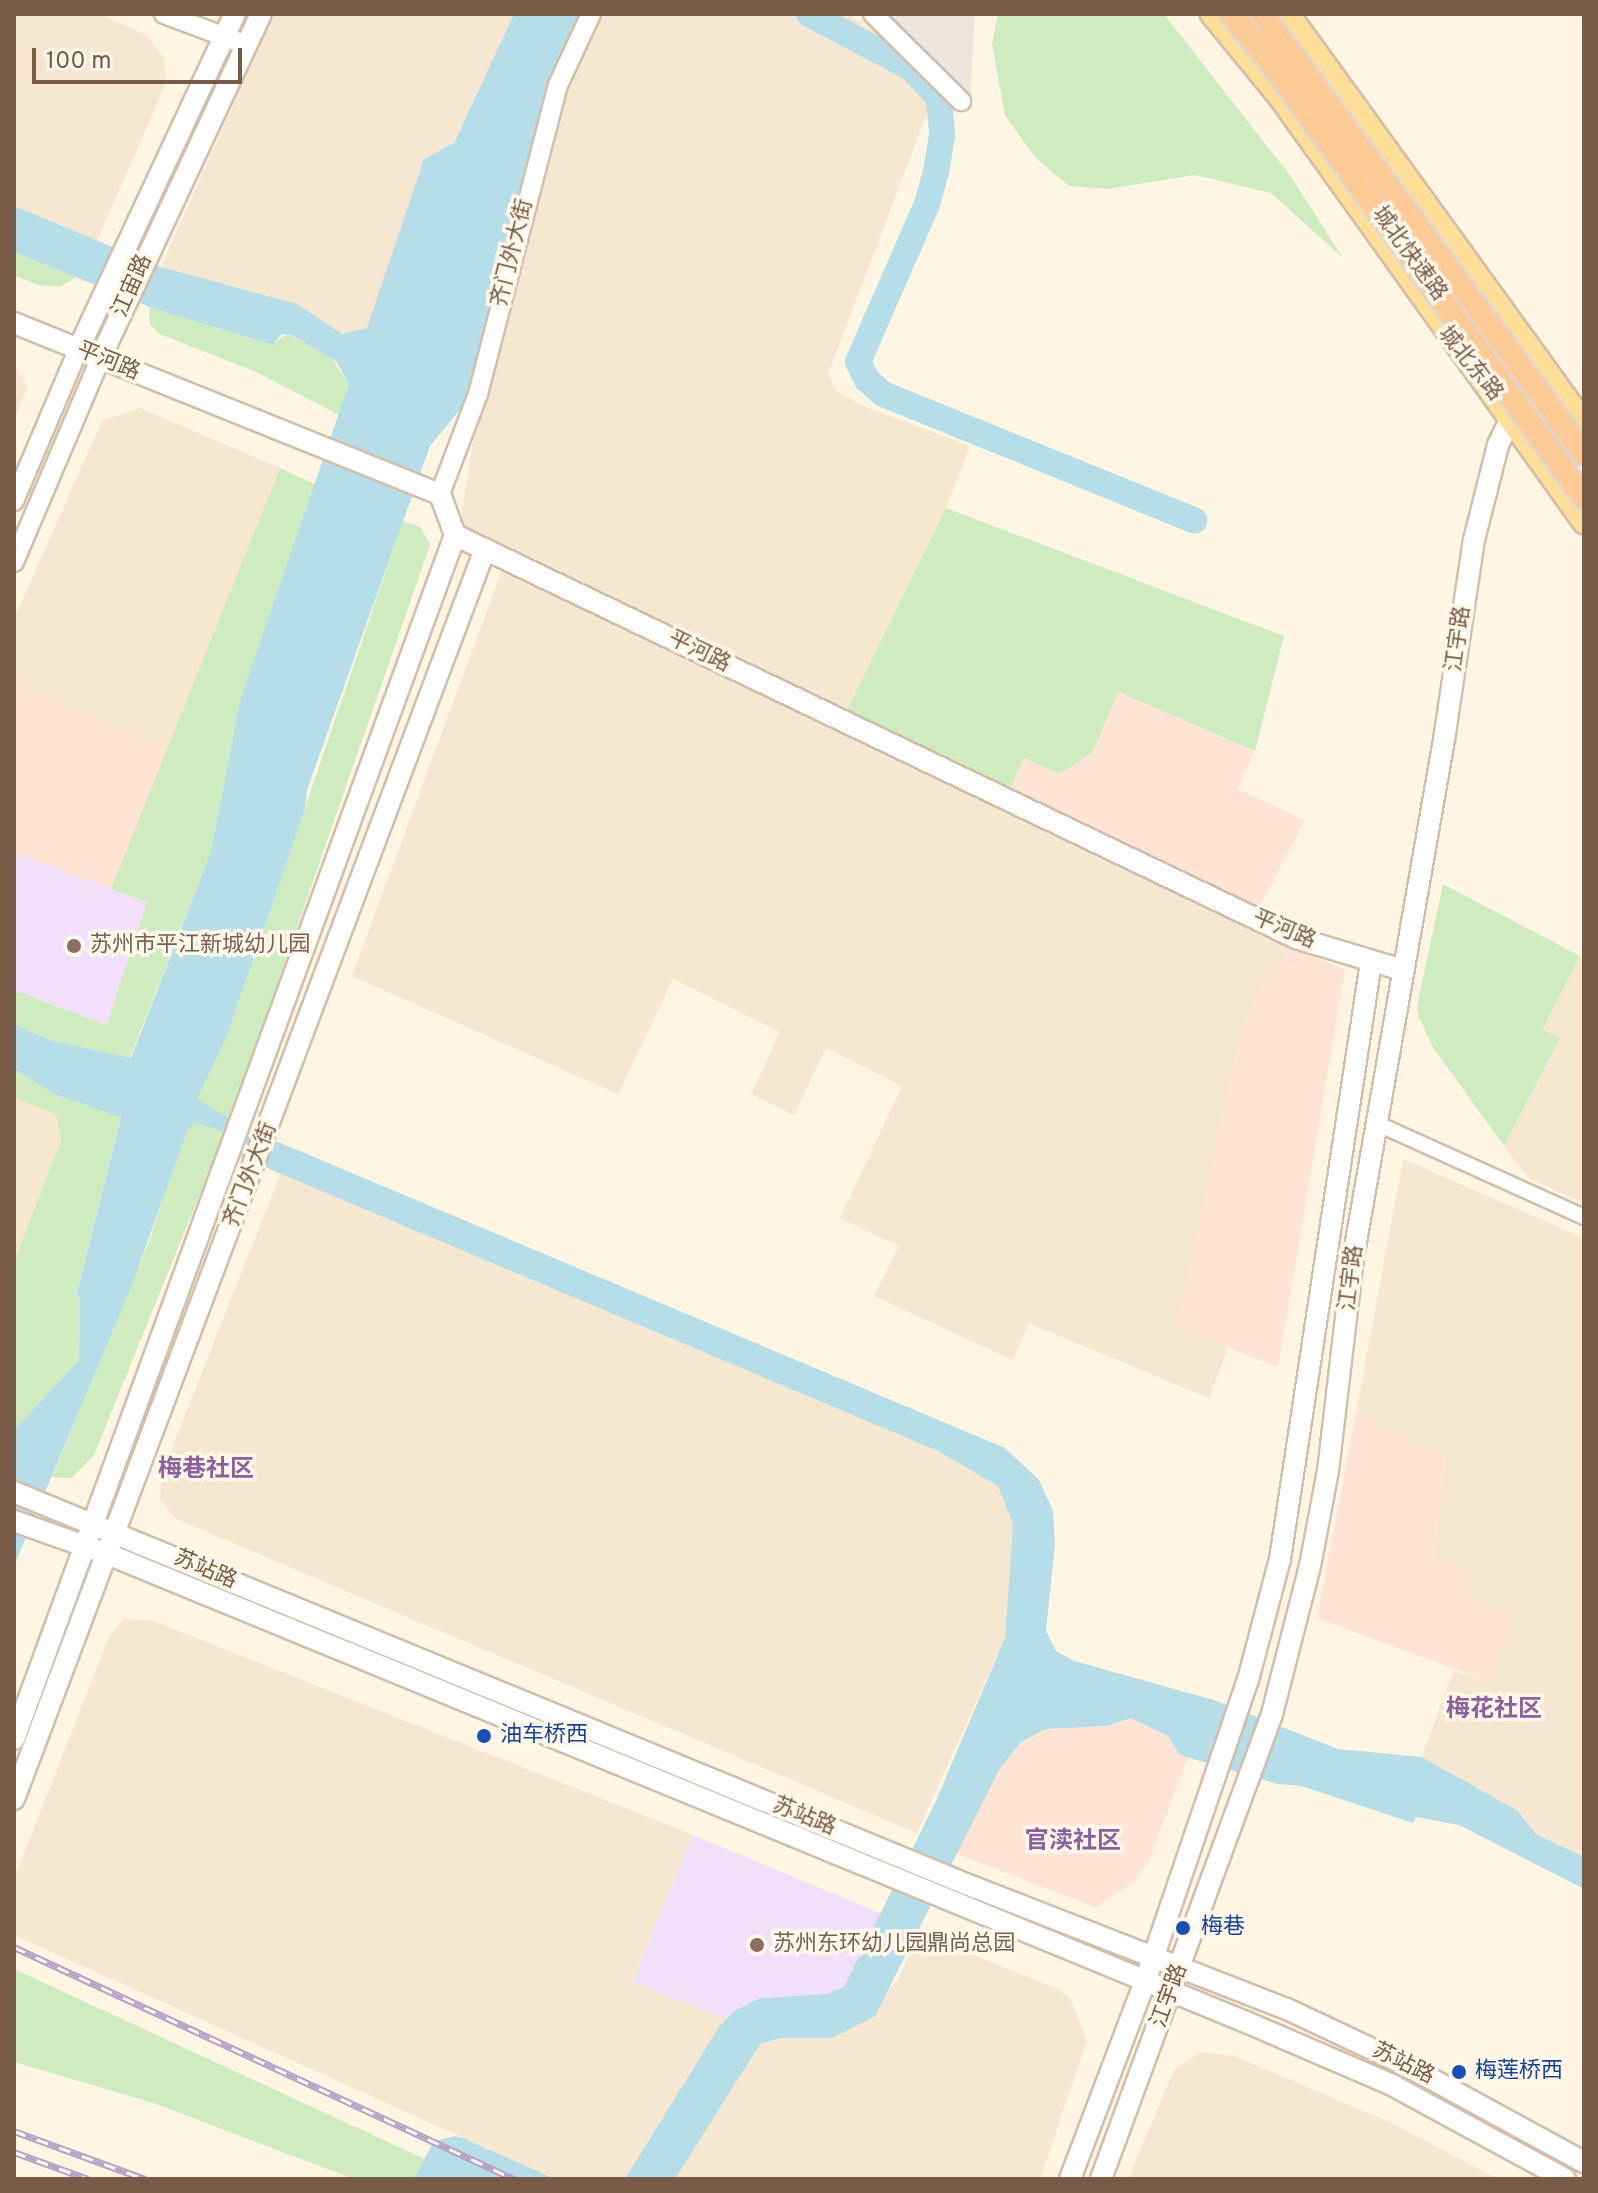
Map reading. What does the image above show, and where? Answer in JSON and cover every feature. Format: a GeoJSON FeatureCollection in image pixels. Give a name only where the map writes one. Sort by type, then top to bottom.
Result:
{"type":"FeatureCollection","features":[{"type":"Feature","properties":{"kind":"highway","name":"城北快速路"},"geometry":{"type":"LineString","coordinates":[[1231,14],[1270,61],[1584,498]]}},
{"type":"Feature","properties":{"kind":"highway","name":"城北快速路"},"geometry":{"type":"LineString","coordinates":[[1262,14],[1584,454]]}},
{"type":"Feature","properties":{"kind":"main road","name":"江宙路"},"geometry":{"type":"LineString","coordinates":[[78,350],[235,14]]}},
{"type":"Feature","properties":{"kind":"main road","name":"江宙路"},"geometry":{"type":"LineString","coordinates":[[100,359],[261,14]]}},
{"type":"Feature","properties":{"kind":"main road","name":"城北东路"},"geometry":{"type":"LineString","coordinates":[[1212,14],[1280,97],[1440,326],[1514,418],[1584,522]]}},
{"type":"Feature","properties":{"kind":"main road"},"geometry":{"type":"LineString","coordinates":[[1288,14],[1584,423]]}},
{"type":"Feature","properties":{"kind":"main road","name":"平河路"},"geometry":{"type":"LineString","coordinates":[[14,323],[321,449],[440,494]]}},
{"type":"Feature","properties":{"kind":"main road","name":"江宇路"},"geometry":{"type":"LineString","coordinates":[[1101,2179],[1272,1714],[1321,1512],[1353,1259],[1474,540],[1498,445],[1514,418],[1538,360]]}},
{"type":"Feature","properties":{"kind":"main road"},"geometry":{"type":"LineString","coordinates":[[440,494],[455,535]]}},
{"type":"Feature","properties":{"kind":"main road","name":"平河路"},"geometry":{"type":"LineString","coordinates":[[455,535],[1296,938],[1403,970]]}},
{"type":"Feature","properties":{"kind":"main road","name":"齐门外大街"},"geometry":{"type":"LineString","coordinates":[[14,1739],[223,1176],[455,535]]}},
{"type":"Feature","properties":{"kind":"main road","name":"齐门外大街"},"geometry":{"type":"LineString","coordinates":[[14,1799],[110,1555],[485,549]]}},
{"type":"Feature","properties":{"kind":"main road","name":"江宇路"},"geometry":{"type":"LineString","coordinates":[[1070,2179],[1145,1982],[1240,1702],[1290,1506],[1322,1254],[1371,962]]}},
{"type":"Feature","properties":{"kind":"main road","name":"苏站路"},"geometry":{"type":"LineString","coordinates":[[14,1492],[887,1852],[1181,1966],[1404,2064],[1584,2162]]}},
{"type":"Feature","properties":{"kind":"main road","name":"苏站路"},"geometry":{"type":"LineString","coordinates":[[14,1521],[85,1550],[110,1555],[1392,2085],[1565,2179]]}},
{"type":"Feature","properties":{"kind":"street"},"geometry":{"type":"LineString","coordinates":[[164,14],[223,40],[247,45]]}},
{"type":"Feature","properties":{"kind":"street","name":"齐门外大街"},"geometry":{"type":"LineString","coordinates":[[440,494],[478,394],[558,85],[591,14]]}},
{"type":"Feature","properties":{"kind":"street"},"geometry":{"type":"LineString","coordinates":[[873,14],[961,101]]}},
{"type":"Feature","properties":{"kind":"street","name":"江宙路"},"geometry":{"type":"LineString","coordinates":[[14,501],[78,350]]}},
{"type":"Feature","properties":{"kind":"street","name":"江宙路"},"geometry":{"type":"LineString","coordinates":[[14,562],[100,359]]}},
{"type":"Feature","properties":{"kind":"street"},"geometry":{"type":"LineString","coordinates":[[1378,1124],[1584,1217]]}},
{"type":"Feature","properties":{"kind":"shaded area"},"geometry":{"type":"Polygon","coordinates":[[[14,14],[99,14],[146,35],[164,58],[166,83],[97,241],[14,206],[14,14]]]}},
{"type":"Feature","properties":{"kind":"shaded area"},"geometry":{"type":"Polygon","coordinates":[[[273,14],[514,14],[367,328],[342,334],[296,304],[161,267],[273,14]]]}},
{"type":"Feature","properties":{"kind":"shaded area"},"geometry":{"type":"Polygon","coordinates":[[[594,14],[846,14],[866,25],[937,87],[828,374],[836,391],[863,406],[970,446],[946,508],[846,712],[468,535],[460,526],[481,392],[536,156],[594,14]]]}},
{"type":"Feature","properties":{"kind":"shaded area"},"geometry":{"type":"Polygon","coordinates":[[[889,14],[975,14],[970,100],[955,87],[889,14]]]}},
{"type":"Feature","properties":{"kind":"shaded area"},"geometry":{"type":"Polygon","coordinates":[[[14,363],[27,387],[14,422],[14,363]]]}},
{"type":"Feature","properties":{"kind":"shaded area"},"geometry":{"type":"Polygon","coordinates":[[[140,408],[280,468],[168,750],[14,684],[14,619],[102,421],[140,408]]]}},
{"type":"Feature","properties":{"kind":"shaded area"},"geometry":{"type":"Polygon","coordinates":[[[502,570],[1293,948],[1255,997],[1241,1033],[1179,1320],[1228,1348],[1209,1398],[1029,1323],[1013,1360],[874,1296],[899,1246],[840,1218],[902,1086],[826,1048],[794,1115],[751,1094],[780,1032],[673,979],[618,1094],[352,976],[502,570]]]}},
{"type":"Feature","properties":{"kind":"shaded area"},"geometry":{"type":"Polygon","coordinates":[[[14,684],[168,750],[111,889],[14,853],[14,684]]]}},
{"type":"Feature","properties":{"kind":"shaded area"},"geometry":{"type":"Polygon","coordinates":[[[1118,692],[1255,751],[1237,789],[1305,820],[1259,907],[1010,790],[1024,758],[1093,752],[1118,692]]]}},
{"type":"Feature","properties":{"kind":"shaded area","name":"苏州市平江新城幼儿园"},"geometry":{"type":"Polygon","coordinates":[[[14,853],[148,902],[107,1025],[14,990],[14,853]]]}},
{"type":"Feature","properties":{"kind":"shaded area"},"geometry":{"type":"Polygon","coordinates":[[[1293,948],[1345,970],[1278,1367],[1228,1348],[1178,1321],[1241,1033],[1255,997],[1293,948]]]}},
{"type":"Feature","properties":{"kind":"shaded area"},"geometry":{"type":"Polygon","coordinates":[[[1580,956],[1584,958],[1584,1203],[1528,1178],[1504,1146],[1560,1040],[1543,1030],[1580,956]]]}},
{"type":"Feature","properties":{"kind":"shaded area"},"geometry":{"type":"Polygon","coordinates":[[[14,1097],[56,1115],[61,1140],[14,1262],[14,1097]]]}},
{"type":"Feature","properties":{"kind":"shaded area"},"geometry":{"type":"Polygon","coordinates":[[[1403,1159],[1584,1238],[1584,1857],[1536,1834],[1518,1811],[1422,1757],[1453,1671],[1490,1681],[1465,1597],[1434,1558],[1445,1458],[1356,1414],[1403,1159]]]}},
{"type":"Feature","properties":{"kind":"shaded area"},"geometry":{"type":"Polygon","coordinates":[[[281,1173],[938,1451],[998,1486],[1013,1524],[1005,1638],[917,1833],[174,1518],[160,1498],[162,1473],[281,1173]]]}},
{"type":"Feature","properties":{"kind":"shaded area"},"geometry":{"type":"Polygon","coordinates":[[[1356,1414],[1445,1458],[1434,1558],[1473,1572],[1465,1597],[1512,1615],[1490,1682],[1317,1618],[1356,1414]]]}},
{"type":"Feature","properties":{"kind":"shaded area"},"geometry":{"type":"Polygon","coordinates":[[[123,1619],[151,1620],[693,1835],[632,1981],[780,2038],[832,2038],[898,1980],[919,1933],[1058,1989],[1070,1998],[1087,2041],[1040,2179],[555,2179],[14,1935],[14,1879],[108,1639],[123,1619]]]}},
{"type":"Feature","properties":{"kind":"shaded area"},"geometry":{"type":"Polygon","coordinates":[[[1131,1718],[1168,1736],[1180,1755],[1188,1757],[1148,1863],[1134,1882],[1095,1907],[955,1853],[999,1770],[1020,1743],[1045,1729],[1107,1726],[1131,1718]]]}},
{"type":"Feature","properties":{"kind":"shaded area","name":"苏州东环幼儿园鼎尚总园"},"geometry":{"type":"Polygon","coordinates":[[[693,1835],[882,1914],[844,1987],[826,1994],[760,1998],[726,2018],[632,1982],[693,1835]]]}},
{"type":"Feature","properties":{"kind":"shaded area"},"geometry":{"type":"Polygon","coordinates":[[[1201,2052],[1234,2056],[1389,2122],[1498,2179],[1128,2179],[1174,2070],[1201,2052]]]}},
{"type":"Feature","properties":{"kind":"green space"},"geometry":{"type":"Polygon","coordinates":[[[998,14],[1164,14],[1292,178],[1343,258],[1271,193],[1195,175],[1107,189],[1069,186],[1036,158],[1005,116],[992,43],[998,14]]]}},
{"type":"Feature","properties":{"kind":"green space"},"geometry":{"type":"Polygon","coordinates":[[[14,252],[76,277],[60,287],[38,285],[14,275],[14,252]]]}},
{"type":"Feature","properties":{"kind":"green space"},"geometry":{"type":"Polygon","coordinates":[[[149,307],[271,345],[287,334],[331,357],[349,384],[339,415],[254,371],[159,334],[150,324],[149,307]]]}},
{"type":"Feature","properties":{"kind":"green space"},"geometry":{"type":"Polygon","coordinates":[[[280,468],[315,484],[240,700],[211,851],[130,1058],[49,1040],[14,1024],[14,990],[107,1025],[147,902],[111,889],[280,468]]]}},
{"type":"Feature","properties":{"kind":"green space"},"geometry":{"type":"Polygon","coordinates":[[[946,508],[1284,636],[1255,751],[1118,692],[1093,752],[1060,774],[1024,758],[1010,790],[846,712],[946,508]]]}},
{"type":"Feature","properties":{"kind":"green space"},"geometry":{"type":"Polygon","coordinates":[[[403,521],[421,527],[430,545],[230,1120],[94,1455],[72,1478],[52,1477],[149,1242],[197,1091],[228,1033],[403,521]]]}},
{"type":"Feature","properties":{"kind":"green space"},"geometry":{"type":"Polygon","coordinates":[[[1443,884],[1580,956],[1543,1029],[1560,1039],[1504,1146],[1432,1046],[1419,1017],[1417,1006],[1443,884]]]}},
{"type":"Feature","properties":{"kind":"green space"},"geometry":{"type":"Polygon","coordinates":[[[14,1069],[54,1094],[121,1116],[76,1295],[80,1298],[79,1360],[14,1430],[14,1262],[61,1140],[56,1115],[14,1097],[14,1069]]]}},
{"type":"Feature","properties":{"kind":"green space"},"geometry":{"type":"Polygon","coordinates":[[[14,1969],[468,2179],[354,2179],[153,2103],[14,2062],[14,1969]]]}},
{"type":"Feature","properties":{"kind":"water"},"geometry":{"type":"Polygon","coordinates":[[[514,14],[585,14],[473,394],[430,446],[307,790],[305,809],[228,1033],[197,1099],[243,1127],[1005,1448],[1039,1480],[1053,1511],[1055,1544],[1046,1631],[1056,1651],[1074,1661],[1214,1700],[1338,1749],[1422,1757],[1518,1811],[1536,1834],[1584,1857],[1584,1889],[1459,1825],[1416,1817],[1413,1823],[1301,1786],[1277,1784],[1180,1755],[1168,1736],[1131,1718],[1107,1726],[1045,1729],[1020,1743],[999,1770],[875,2016],[832,2038],[780,2038],[760,2044],[675,2179],[625,2179],[719,2027],[734,2011],[760,1998],[826,1994],[844,1987],[935,1803],[1005,1638],[1013,1524],[998,1486],[938,1451],[234,1154],[239,1138],[195,1122],[187,1131],[132,1285],[14,1566],[14,1430],[79,1360],[80,1298],[76,1296],[121,1117],[54,1094],[14,1069],[14,1024],[49,1040],[131,1058],[211,851],[240,700],[349,384],[336,361],[291,335],[282,334],[272,345],[155,309],[14,252],[14,206],[161,267],[297,304],[342,334],[367,328],[424,159],[454,143],[514,14]]]}},
{"type":"Feature","properties":{"kind":"water"},"geometry":{"type":"Polygon","coordinates":[[[455,2136],[555,2179],[414,2179],[434,2141],[455,2136]]]}},
{"type":"Feature","properties":{"kind":"waterway"},"geometry":{"type":"LineString","coordinates":[[809,14],[911,68],[939,98],[942,135],[936,171],[927,204],[858,362],[867,380],[883,394],[1194,520]]}},
{"type":"Feature","properties":{"kind":"railway"},"geometry":{"type":"LineString","coordinates":[[14,1947],[514,2179]]}},
{"type":"Feature","properties":{"kind":"railway"},"geometry":{"type":"LineString","coordinates":[[14,2131],[145,2179]]}},
{"type":"Feature","properties":{"kind":"railway"},"geometry":{"type":"LineString","coordinates":[[14,2152],[88,2179]]}},
{"type":"Feature","properties":{"kind":"place","name":"苏州市平江新城幼儿园"},"geometry":{"type":"Point","coordinates":[74,946]}},
{"type":"Feature","properties":{"kind":"place","name":"油车桥西"},"geometry":{"type":"Point","coordinates":[484,1736]}},
{"type":"Feature","properties":{"kind":"place","name":"梅巷"},"geometry":{"type":"Point","coordinates":[1183,1928]}},
{"type":"Feature","properties":{"kind":"place","name":"苏州东环幼儿园鼎尚总园"},"geometry":{"type":"Point","coordinates":[757,1945]}},
{"type":"Feature","properties":{"kind":"place","name":"梅莲桥西"},"geometry":{"type":"Point","coordinates":[1459,2072]}},
{"type":"Feature","properties":{"kind":"district","name":"梅巷社区"},"geometry":{"type":"Point","coordinates":[206,1471]}},
{"type":"Feature","properties":{"kind":"district","name":"梅花社区"},"geometry":{"type":"Point","coordinates":[1494,1711]}},
{"type":"Feature","properties":{"kind":"district","name":"官渎社区"},"geometry":{"type":"Point","coordinates":[1073,1843]}}]}
